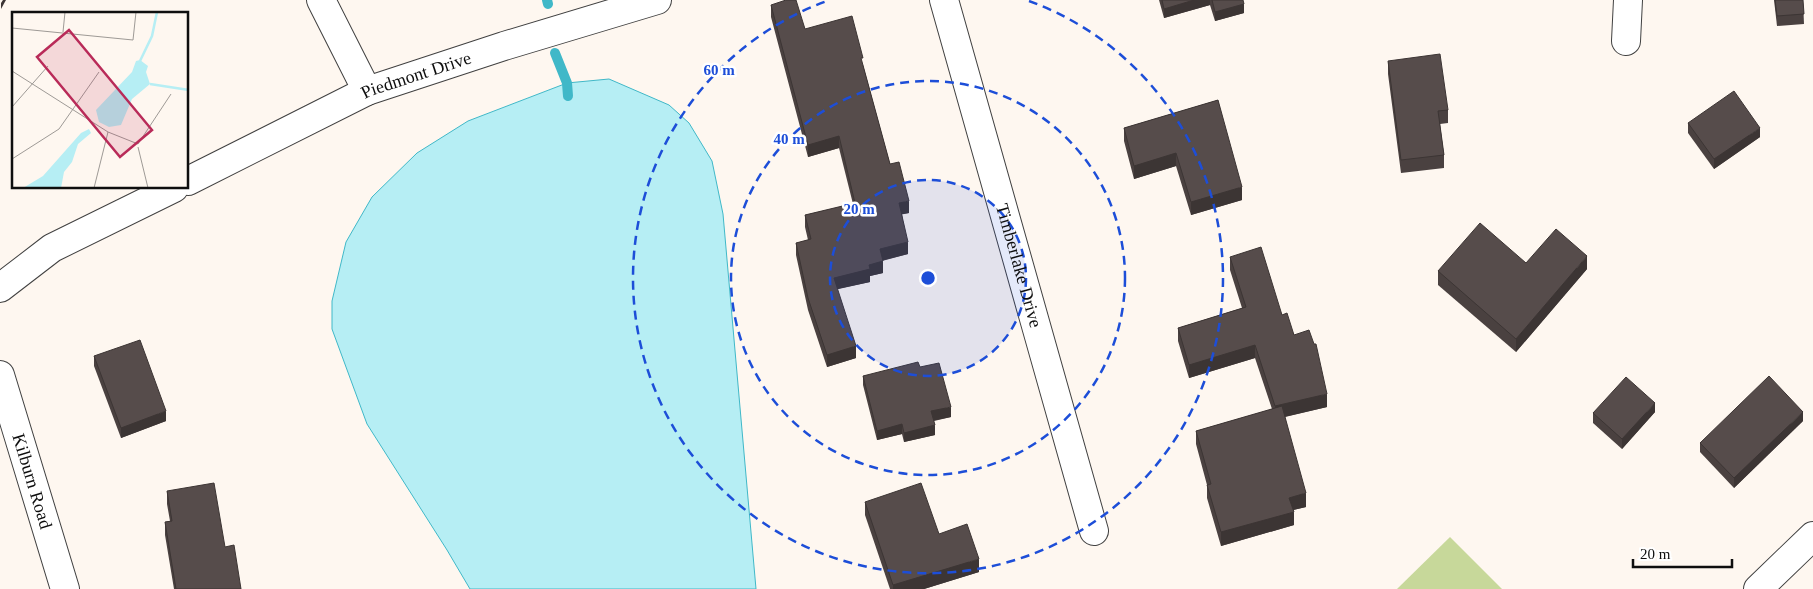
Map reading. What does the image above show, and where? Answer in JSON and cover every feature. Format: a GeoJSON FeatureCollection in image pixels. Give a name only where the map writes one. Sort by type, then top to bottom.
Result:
{"type":"FeatureCollection","features":[{"type":"Feature","properties":{"kind":"street"},"geometry":{"type":"LineString","coordinates":[[321,0],[368,92]]}},
{"type":"Feature","properties":{"kind":"street","name":"Piedmont Drive"},"geometry":{"type":"LineString","coordinates":[[189,181],[368,92],[504,46],[657,0]]}},
{"type":"Feature","properties":{"kind":"street","name":"Timberlake Drive"},"geometry":{"type":"LineString","coordinates":[[944,0],[1094,531]]}},
{"type":"Feature","properties":{"kind":"street"},"geometry":{"type":"LineString","coordinates":[[1626,41],[1628,0]]}},
{"type":"Feature","properties":{"kind":"street"},"geometry":{"type":"LineString","coordinates":[[0,288],[52,248],[172,189]]}},
{"type":"Feature","properties":{"kind":"street","name":"Kilburn Road"},"geometry":{"type":"LineString","coordinates":[[0,375],[65,589]]}},
{"type":"Feature","properties":{"kind":"street"},"geometry":{"type":"LineString","coordinates":[[1758,589],[1813,536]]}},
{"type":"Feature","properties":{"kind":"green space"},"geometry":{"type":"Polygon","coordinates":[[[1450,537],[1502,589],[1397,589],[1450,537]]]}},
{"type":"Feature","properties":{"kind":"water"},"geometry":{"type":"Polygon","coordinates":[[[609,79],[669,105],[689,123],[712,161],[723,214],[756,589],[470,589],[367,424],[332,329],[332,301],[346,242],[372,197],[417,153],[468,121],[567,83],[609,79]]]}},
{"type":"Feature","properties":{"kind":"building"},"geometry":{"type":"Polygon","coordinates":[[[786,0],[796,0],[805,29],[852,16],[863,58],[861,58],[890,164],[899,162],[909,201],[899,203],[908,242],[880,249],[883,261],[869,265],[870,269],[834,278],[856,346],[827,355],[808,298],[796,243],[811,239],[805,215],[855,203],[839,136],[808,145],[771,5],[786,0]]]}},
{"type":"Feature","properties":{"kind":"building"},"geometry":{"type":"Polygon","coordinates":[[[1162,0],[1194,0],[1164,9],[1162,0]]]}},
{"type":"Feature","properties":{"kind":"building"},"geometry":{"type":"Polygon","coordinates":[[[1212,0],[1243,0],[1244,4],[1215,12],[1212,0]]]}},
{"type":"Feature","properties":{"kind":"building"},"geometry":{"type":"Polygon","coordinates":[[[1775,0],[1803,0],[1804,14],[1777,16],[1775,0]]]}},
{"type":"Feature","properties":{"kind":"building"},"geometry":{"type":"Polygon","coordinates":[[[1440,54],[1448,110],[1438,111],[1444,155],[1401,160],[1388,61],[1440,54]]]}},
{"type":"Feature","properties":{"kind":"building"},"geometry":{"type":"Polygon","coordinates":[[[1734,91],[1760,128],[1714,159],[1688,123],[1734,91]]]}},
{"type":"Feature","properties":{"kind":"building"},"geometry":{"type":"Polygon","coordinates":[[[1218,100],[1242,187],[1191,202],[1176,153],[1134,166],[1124,128],[1218,100]]]}},
{"type":"Feature","properties":{"kind":"building"},"geometry":{"type":"Polygon","coordinates":[[[1480,223],[1526,263],[1556,229],[1587,256],[1516,339],[1438,271],[1480,223]]]}},
{"type":"Feature","properties":{"kind":"building"},"geometry":{"type":"Polygon","coordinates":[[[1261,247],[1282,315],[1287,313],[1294,335],[1309,330],[1314,344],[1316,344],[1327,394],[1275,406],[1255,345],[1189,365],[1178,328],[1246,307],[1230,257],[1261,247]]]}},
{"type":"Feature","properties":{"kind":"building"},"geometry":{"type":"Polygon","coordinates":[[[140,340],[166,411],[121,428],[94,356],[140,340]]]}},
{"type":"Feature","properties":{"kind":"building"},"geometry":{"type":"Polygon","coordinates":[[[918,362],[920,367],[939,363],[951,407],[931,411],[935,425],[904,433],[902,424],[877,431],[863,376],[918,362]]]}},
{"type":"Feature","properties":{"kind":"building"},"geometry":{"type":"Polygon","coordinates":[[[1769,376],[1803,412],[1734,478],[1700,443],[1769,376]]]}},
{"type":"Feature","properties":{"kind":"building"},"geometry":{"type":"Polygon","coordinates":[[[1626,377],[1655,403],[1622,439],[1593,413],[1626,377]]]}},
{"type":"Feature","properties":{"kind":"building"},"geometry":{"type":"Polygon","coordinates":[[[1282,406],[1306,493],[1289,498],[1294,512],[1221,532],[1207,485],[1211,484],[1196,431],[1282,406]]]}},
{"type":"Feature","properties":{"kind":"building"},"geometry":{"type":"Polygon","coordinates":[[[214,483],[225,547],[234,545],[241,589],[176,589],[165,522],[172,521],[167,491],[214,483]]]}},
{"type":"Feature","properties":{"kind":"building"},"geometry":{"type":"Polygon","coordinates":[[[921,483],[939,534],[967,524],[979,559],[893,585],[865,502],[921,483]]]}},
{"type":"Feature","properties":{"kind":"waterway"},"geometry":{"type":"LineString","coordinates":[[547,0],[548,4]]}},
{"type":"Feature","properties":{"kind":"waterway"},"geometry":{"type":"LineString","coordinates":[[555,53],[567,83],[568,96]]}}]}
